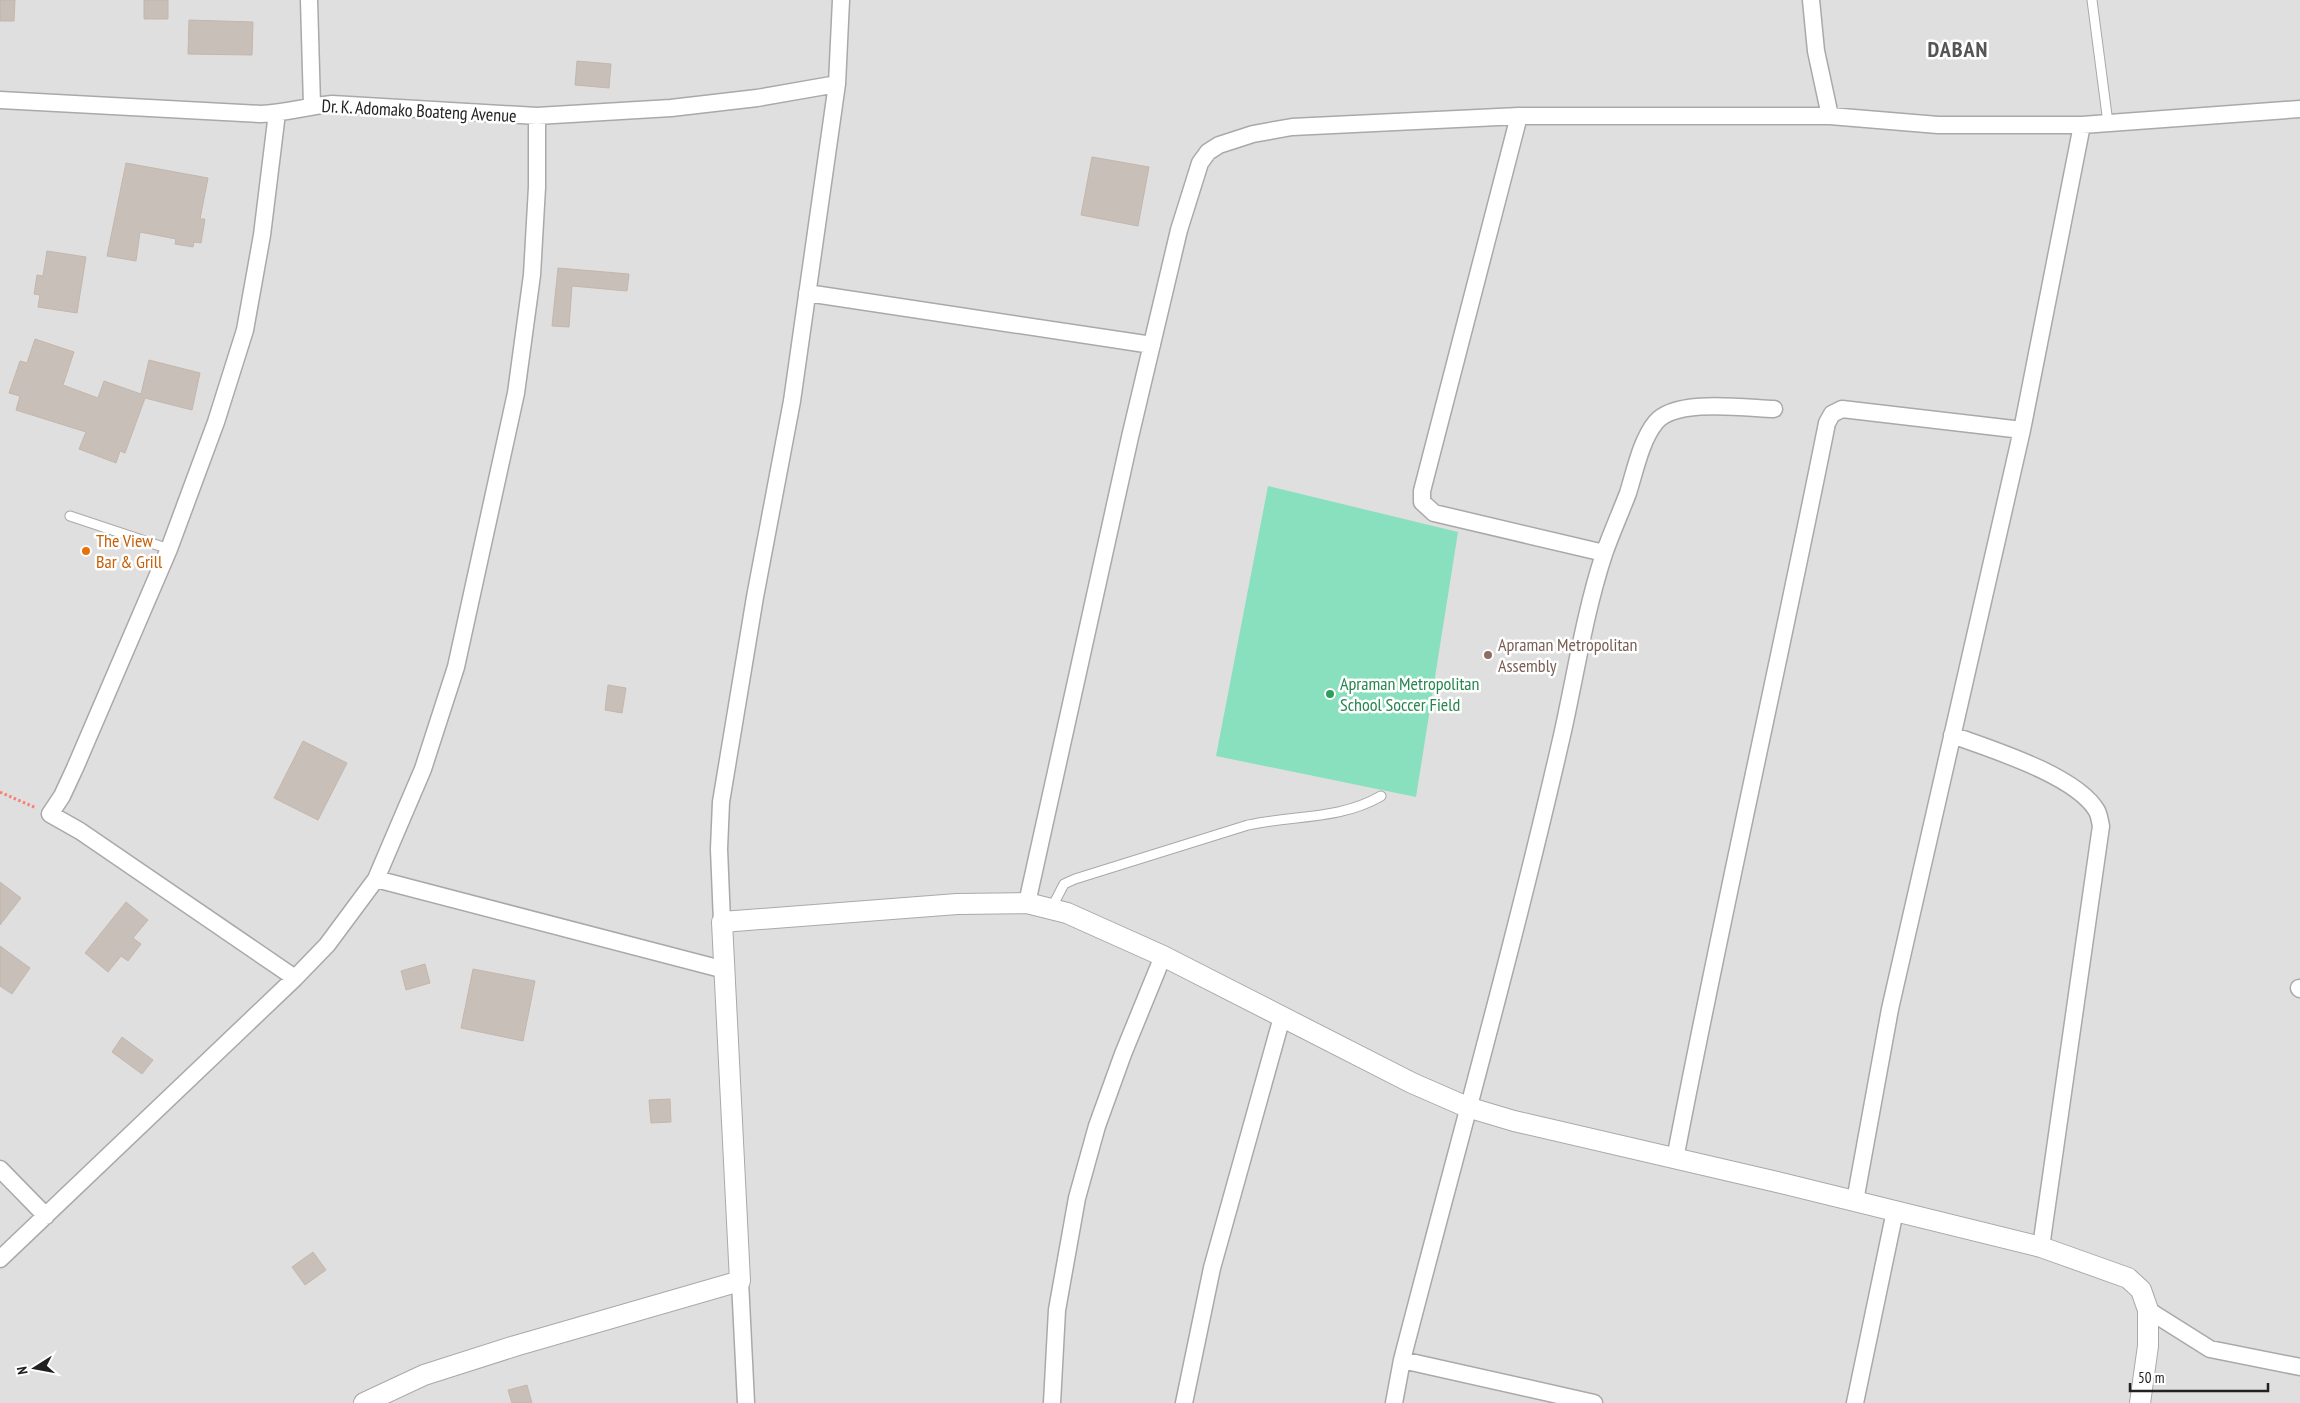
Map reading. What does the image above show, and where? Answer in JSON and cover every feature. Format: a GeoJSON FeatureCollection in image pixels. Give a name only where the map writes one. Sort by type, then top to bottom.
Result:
{"type":"FeatureCollection","features":[{"type":"Feature","properties":{"kind":"street"},"geometry":{"type":"LineString","coordinates":[[309,0],[312,105]]}},
{"type":"Feature","properties":{"kind":"street"},"geometry":{"type":"LineString","coordinates":[[746,1403],[722,922],[721,802],[755,597],[792,401],[837,84],[841,0]]}},
{"type":"Feature","properties":{"kind":"street"},"geometry":{"type":"LineString","coordinates":[[1811,0],[1816,51],[1830,116]]}},
{"type":"Feature","properties":{"kind":"street","name":"Dr. K. Adomako Boateng Avenue"},"geometry":{"type":"LineString","coordinates":[[0,100],[277,114],[312,105],[332,104],[537,116],[671,108],[757,98],[837,84]]}},
{"type":"Feature","properties":{"kind":"street"},"geometry":{"type":"LineString","coordinates":[[1027,903],[1179,230],[1200,163],[1208,152],[1219,145],[1252,134],[1292,127],[1519,116],[1830,116],[1938,125],[2082,125],[2300,109]]}},
{"type":"Feature","properties":{"kind":"street"},"geometry":{"type":"LineString","coordinates":[[277,114],[262,235],[245,330],[216,422],[169,550],[71,775],[50,814],[80,832],[295,978]]}},
{"type":"Feature","properties":{"kind":"street"},"geometry":{"type":"LineString","coordinates":[[0,1259],[295,978],[327,945],[376,879],[424,769],[456,666],[516,393],[532,275],[537,187],[537,116]]}},
{"type":"Feature","properties":{"kind":"street"},"geometry":{"type":"LineString","coordinates":[[1519,116],[1422,491],[1422,502],[1434,513],[1604,553]]}},
{"type":"Feature","properties":{"kind":"street"},"geometry":{"type":"LineString","coordinates":[[1855,1201],[1890,1009],[2022,430],[2082,125]]}},
{"type":"Feature","properties":{"kind":"street"},"geometry":{"type":"LineString","coordinates":[[807,293],[1152,345]]}},
{"type":"Feature","properties":{"kind":"street"},"geometry":{"type":"LineString","coordinates":[[1394,1403],[1402,1360],[1499,990],[1563,731],[1582,638],[1604,553],[1615,530],[1647,437],[1657,420],[1676,410],[1702,406],[1774,409]]}},
{"type":"Feature","properties":{"kind":"street"},"geometry":{"type":"LineString","coordinates":[[1675,1159],[1712,964],[1827,423],[1832,414],[1842,409],[2022,430]]}},
{"type":"Feature","properties":{"kind":"street"},"geometry":{"type":"LineString","coordinates":[[1952,736],[2056,776],[2081,794],[2096,811],[2101,826],[2041,1247]]}},
{"type":"Feature","properties":{"kind":"street"},"geometry":{"type":"LineString","coordinates":[[376,879],[725,970]]}},
{"type":"Feature","properties":{"kind":"street"},"geometry":{"type":"LineString","coordinates":[[722,922],[957,904],[1027,903],[1067,912],[1163,956],[1412,1083],[1467,1107],[1514,1121],[1894,1210],[2041,1247],[2128,1278],[2142,1290],[2148,1310],[2148,1346],[2140,1403]]}},
{"type":"Feature","properties":{"kind":"street"},"geometry":{"type":"LineString","coordinates":[[1052,1403],[1057,1310],[1077,1198],[1097,1126],[1123,1054],[1163,956]]}},
{"type":"Feature","properties":{"kind":"street"},"geometry":{"type":"LineString","coordinates":[[1184,1403],[1212,1268],[1282,1017]]}},
{"type":"Feature","properties":{"kind":"street"},"geometry":{"type":"LineString","coordinates":[[0,1168],[46,1216]]}},
{"type":"Feature","properties":{"kind":"street"},"geometry":{"type":"LineString","coordinates":[[1855,1403],[1894,1210]]}},
{"type":"Feature","properties":{"kind":"street"},"geometry":{"type":"LineString","coordinates":[[364,1403],[424,1375],[515,1346],[740,1281]]}},
{"type":"Feature","properties":{"kind":"street"},"geometry":{"type":"LineString","coordinates":[[2148,1310],[2210,1349],[2300,1367]]}},
{"type":"Feature","properties":{"kind":"street"},"geometry":{"type":"LineString","coordinates":[[1402,1360],[1594,1403]]}},
{"type":"Feature","properties":{"kind":"lane"},"geometry":{"type":"LineString","coordinates":[[2092,0],[2108,123]]}},
{"type":"Feature","properties":{"kind":"lane"},"geometry":{"type":"LineString","coordinates":[[70,516],[169,550]]}},
{"type":"Feature","properties":{"kind":"lane"},"geometry":{"type":"LineString","coordinates":[[1051,909],[1064,884],[1075,879],[1248,825],[1271,820],[1343,812],[1364,807],[1381,796]]}},
{"type":"Feature","properties":{"kind":"path"},"geometry":{"type":"LineString","coordinates":[[0,792],[50,814]]}},
{"type":"Feature","properties":{"kind":"shaded area"},"geometry":{"type":"Polygon","coordinates":[[[0,0],[2300,0],[2300,1403],[0,1403],[0,0]]]}},
{"type":"Feature","properties":{"kind":"green space","name":"Apraman Metropolitan School Soccer Field"},"geometry":{"type":"Polygon","coordinates":[[[1268,486],[1458,532],[1416,797],[1216,756],[1268,486]]]}},
{"type":"Feature","properties":{"kind":"building"},"geometry":{"type":"Polygon","coordinates":[[[0,0],[15,0],[14,21],[0,21],[0,0]]]}},
{"type":"Feature","properties":{"kind":"building"},"geometry":{"type":"Polygon","coordinates":[[[144,0],[168,0],[168,19],[144,19],[144,0]]]}},
{"type":"Feature","properties":{"kind":"building"},"geometry":{"type":"Polygon","coordinates":[[[189,20],[253,22],[252,55],[188,54],[189,20]]]}},
{"type":"Feature","properties":{"kind":"building"},"geometry":{"type":"Polygon","coordinates":[[[577,61],[611,64],[609,88],[575,85],[577,61]]]}},
{"type":"Feature","properties":{"kind":"building"},"geometry":{"type":"Polygon","coordinates":[[[1092,157],[1149,167],[1138,226],[1081,215],[1092,157]]]}},
{"type":"Feature","properties":{"kind":"building"},"geometry":{"type":"Polygon","coordinates":[[[126,163],[208,178],[200,219],[205,219],[201,243],[194,242],[193,247],[175,244],[176,239],[140,232],[136,261],[107,256],[126,163]]]}},
{"type":"Feature","properties":{"kind":"building"},"geometry":{"type":"Polygon","coordinates":[[[47,251],[86,257],[77,313],[38,307],[40,295],[34,294],[37,275],[43,276],[47,251]]]}},
{"type":"Feature","properties":{"kind":"building"},"geometry":{"type":"Polygon","coordinates":[[[558,268],[629,274],[627,291],[572,286],[569,327],[552,326],[558,268]]]}},
{"type":"Feature","properties":{"kind":"building"},"geometry":{"type":"Polygon","coordinates":[[[35,339],[74,352],[63,385],[98,398],[104,381],[141,394],[149,360],[200,373],[192,410],[145,398],[125,453],[120,451],[116,463],[79,449],[86,432],[16,410],[20,396],[9,393],[20,361],[27,363],[35,339]]]}},
{"type":"Feature","properties":{"kind":"building"},"geometry":{"type":"Polygon","coordinates":[[[608,685],[626,688],[622,713],[605,710],[608,685]]]}},
{"type":"Feature","properties":{"kind":"building"},"geometry":{"type":"Polygon","coordinates":[[[303,741],[347,763],[318,820],[274,798],[303,741]]]}},
{"type":"Feature","properties":{"kind":"building"},"geometry":{"type":"Polygon","coordinates":[[[0,882],[21,898],[0,925],[0,882]]]}},
{"type":"Feature","properties":{"kind":"building"},"geometry":{"type":"Polygon","coordinates":[[[126,902],[148,920],[133,938],[141,944],[128,961],[121,956],[108,972],[85,953],[126,902]]]}},
{"type":"Feature","properties":{"kind":"building"},"geometry":{"type":"Polygon","coordinates":[[[0,946],[30,968],[12,994],[0,986],[0,946]]]}},
{"type":"Feature","properties":{"kind":"building"},"geometry":{"type":"Polygon","coordinates":[[[425,964],[430,983],[406,990],[401,971],[425,964]]]}},
{"type":"Feature","properties":{"kind":"building"},"geometry":{"type":"Polygon","coordinates":[[[473,969],[535,981],[523,1041],[461,1028],[473,969]]]}},
{"type":"Feature","properties":{"kind":"building"},"geometry":{"type":"Polygon","coordinates":[[[122,1037],[153,1060],[142,1074],[112,1052],[122,1037]]]}},
{"type":"Feature","properties":{"kind":"building"},"geometry":{"type":"Polygon","coordinates":[[[670,1099],[671,1122],[651,1123],[649,1100],[670,1099]]]}},
{"type":"Feature","properties":{"kind":"building"},"geometry":{"type":"Polygon","coordinates":[[[313,1252],[326,1270],[305,1285],[292,1267],[313,1252]]]}},
{"type":"Feature","properties":{"kind":"building"},"geometry":{"type":"Polygon","coordinates":[[[527,1385],[532,1403],[512,1403],[508,1390],[527,1385]]]}},
{"type":"Feature","properties":{"kind":"place","name":"The View Bar & Grill"},"geometry":{"type":"Point","coordinates":[86,551]}},
{"type":"Feature","properties":{"kind":"place","name":"Apraman Metropolitan Assembly"},"geometry":{"type":"Point","coordinates":[1488,655]}},
{"type":"Feature","properties":{"kind":"place","name":"Apraman Metropolitan School Soccer Field"},"geometry":{"type":"Point","coordinates":[1330,694]}},
{"type":"Feature","properties":{"kind":"district","name":"DABAN"},"geometry":{"type":"Point","coordinates":[1958,49]}}]}
